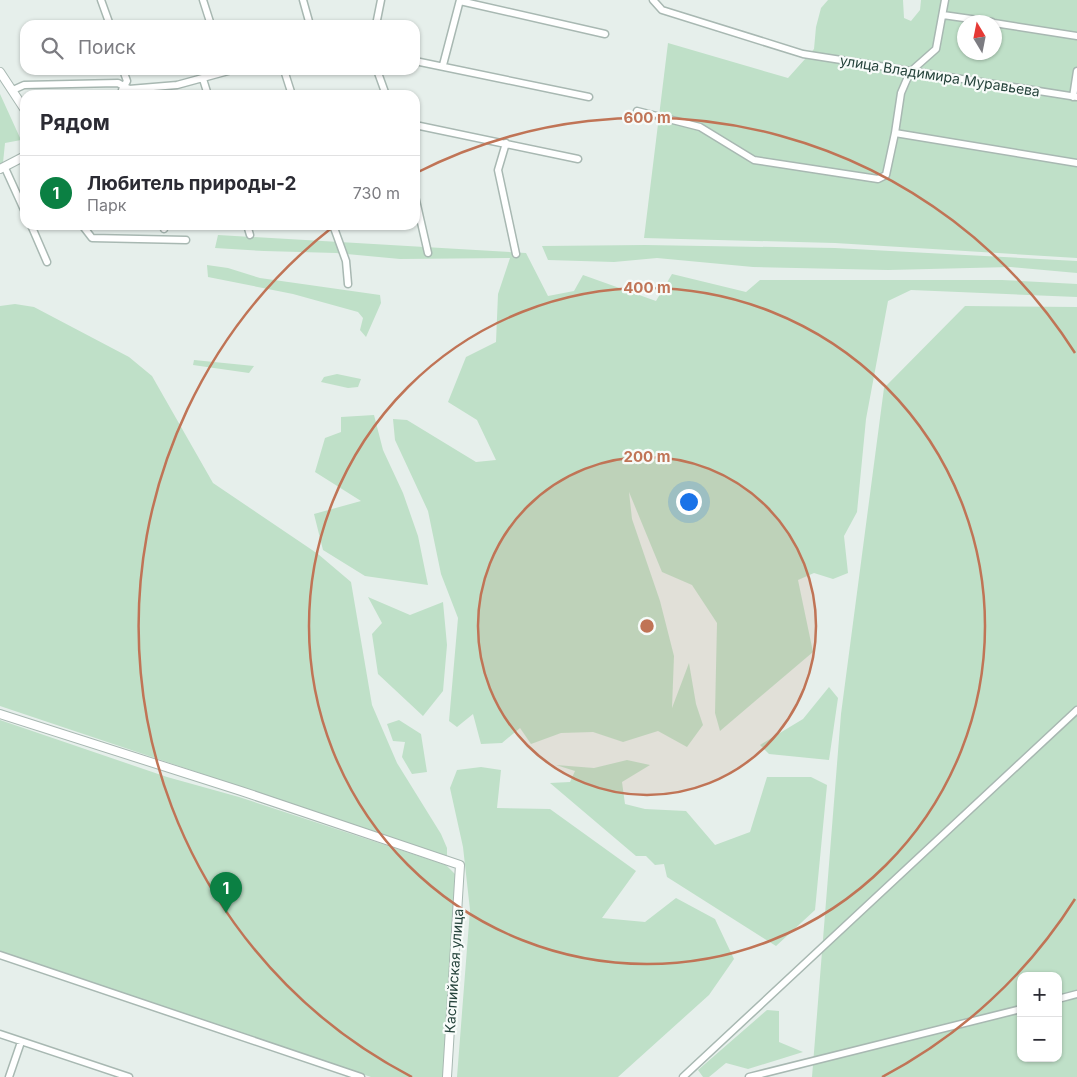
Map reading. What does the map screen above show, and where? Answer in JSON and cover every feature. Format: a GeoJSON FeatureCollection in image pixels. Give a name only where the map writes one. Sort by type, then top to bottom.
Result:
{"type":"FeatureCollection","features":[{"type":"Feature","properties":{"kind":"street"},"geometry":{"type":"LineString","coordinates":[[101,0],[108,20]]}},
{"type":"Feature","properties":{"kind":"street"},"geometry":{"type":"LineString","coordinates":[[203,0],[210,20]]}},
{"type":"Feature","properties":{"kind":"street"},"geometry":{"type":"LineString","coordinates":[[303,0],[309,20]]}},
{"type":"Feature","properties":{"kind":"street"},"geometry":{"type":"LineString","coordinates":[[377,20],[382,0]]}},
{"type":"Feature","properties":{"kind":"street","name":"улица Владимира Муравьева"},"geometry":{"type":"LineString","coordinates":[[653,0],[662,10],[803,54],[1075,97]]}},
{"type":"Feature","properties":{"kind":"street"},"geometry":{"type":"LineString","coordinates":[[637,111],[700,127],[754,160],[878,179],[886,175],[896,133],[901,93],[910,72],[936,49],[945,0]]}},
{"type":"Feature","properties":{"kind":"street"},"geometry":{"type":"LineString","coordinates":[[443,66],[460,1],[605,34]]}},
{"type":"Feature","properties":{"kind":"street"},"geometry":{"type":"LineString","coordinates":[[943,15],[957,17]]}},
{"type":"Feature","properties":{"kind":"street"},"geometry":{"type":"LineString","coordinates":[[1002,24],[1077,36]]}},
{"type":"Feature","properties":{"kind":"street"},"geometry":{"type":"LineString","coordinates":[[420,62],[589,97]]}},
{"type":"Feature","properties":{"kind":"street"},"geometry":{"type":"LineString","coordinates":[[1075,97],[1077,71]]}},
{"type":"Feature","properties":{"kind":"street"},"geometry":{"type":"LineString","coordinates":[[0,72],[20,102]]}},
{"type":"Feature","properties":{"kind":"street"},"geometry":{"type":"LineString","coordinates":[[123,90],[127,81],[125,75]]}},
{"type":"Feature","properties":{"kind":"street"},"geometry":{"type":"LineString","coordinates":[[13,90],[24,86],[118,83],[129,89],[177,85],[215,75]]}},
{"type":"Feature","properties":{"kind":"street"},"geometry":{"type":"LineString","coordinates":[[286,75],[290,90]]}},
{"type":"Feature","properties":{"kind":"street"},"geometry":{"type":"LineString","coordinates":[[379,75],[384,90]]}},
{"type":"Feature","properties":{"kind":"street"},"geometry":{"type":"LineString","coordinates":[[203,79],[206,90]]}},
{"type":"Feature","properties":{"kind":"street"},"geometry":{"type":"LineString","coordinates":[[420,125],[578,159]]}},
{"type":"Feature","properties":{"kind":"street"},"geometry":{"type":"LineString","coordinates":[[896,133],[1077,163]]}},
{"type":"Feature","properties":{"kind":"street"},"geometry":{"type":"LineString","coordinates":[[506,143],[498,170],[516,254]]}},
{"type":"Feature","properties":{"kind":"street"},"geometry":{"type":"LineString","coordinates":[[20,159],[3,168],[20,202]]}},
{"type":"Feature","properties":{"kind":"street"},"geometry":{"type":"LineString","coordinates":[[420,218],[428,253]]}},
{"type":"Feature","properties":{"kind":"street"},"geometry":{"type":"LineString","coordinates":[[33,230],[48,262]]}},
{"type":"Feature","properties":{"kind":"street"},"geometry":{"type":"LineString","coordinates":[[86,230],[92,238],[186,240]]}},
{"type":"Feature","properties":{"kind":"street"},"geometry":{"type":"LineString","coordinates":[[248,230],[250,235]]}},
{"type":"Feature","properties":{"kind":"street"},"geometry":{"type":"LineString","coordinates":[[335,230],[346,261],[348,284]]}},
{"type":"Feature","properties":{"kind":"street"},"geometry":{"type":"LineString","coordinates":[[683,1077],[1077,710]]}},
{"type":"Feature","properties":{"kind":"street","name":"Каспийская улица"},"geometry":{"type":"LineString","coordinates":[[0,714],[460,865],[447,1077]]}},
{"type":"Feature","properties":{"kind":"street"},"geometry":{"type":"LineString","coordinates":[[0,955],[361,1077]]}},
{"type":"Feature","properties":{"kind":"street"},"geometry":{"type":"LineString","coordinates":[[1062,998],[1077,994]]}},
{"type":"Feature","properties":{"kind":"street"},"geometry":{"type":"LineString","coordinates":[[749,1077],[1017,1010]]}},
{"type":"Feature","properties":{"kind":"street"},"geometry":{"type":"LineString","coordinates":[[0,1034],[129,1077]]}},
{"type":"Feature","properties":{"kind":"street"},"geometry":{"type":"LineString","coordinates":[[9,1077],[21,1042]]}},
{"type":"Feature","properties":{"kind":"green space"},"geometry":{"type":"Polygon","coordinates":[[[828,0],[903,0],[904,18],[911,21],[920,10],[921,0],[1077,0],[1077,258],[835,243],[644,238],[668,43],[788,78],[814,49],[816,27],[821,8],[828,0]]]}},
{"type":"Feature","properties":{"kind":"green space"},"geometry":{"type":"Polygon","coordinates":[[[0,94],[20,140],[5,143],[3,163],[0,164],[0,94]]]}},
{"type":"Feature","properties":{"kind":"green space"},"geometry":{"type":"Polygon","coordinates":[[[218,235],[526,253],[548,296],[574,291],[583,275],[656,301],[672,274],[746,292],[760,280],[1002,280],[1077,284],[1077,297],[911,290],[888,301],[866,419],[857,512],[844,536],[848,573],[833,579],[814,573],[798,580],[813,652],[720,731],[715,713],[717,623],[692,585],[662,572],[629,492],[632,519],[660,601],[674,656],[672,708],[689,663],[696,704],[703,725],[687,747],[658,731],[623,742],[593,732],[561,733],[531,744],[520,728],[502,743],[481,744],[473,714],[457,727],[449,721],[458,618],[441,574],[428,511],[395,440],[393,419],[407,420],[476,462],[496,460],[477,420],[448,402],[466,357],[496,342],[498,294],[510,258],[400,259],[336,253],[215,248],[218,235]]]}},
{"type":"Feature","properties":{"kind":"green space"},"geometry":{"type":"Polygon","coordinates":[[[645,245],[835,248],[1077,261],[1077,273],[1011,267],[888,270],[753,267],[657,258],[614,262],[548,260],[542,246],[645,245]]]}},
{"type":"Feature","properties":{"kind":"green space"},"geometry":{"type":"Polygon","coordinates":[[[207,265],[228,268],[260,278],[380,295],[381,303],[366,337],[360,330],[363,318],[358,312],[293,294],[208,277],[207,265]]]}},
{"type":"Feature","properties":{"kind":"green space"},"geometry":{"type":"Polygon","coordinates":[[[15,304],[34,307],[129,357],[152,376],[213,483],[318,554],[351,582],[372,705],[397,763],[441,834],[447,848],[447,856],[0,706],[0,306],[15,304]]]}},
{"type":"Feature","properties":{"kind":"green space"},"geometry":{"type":"Polygon","coordinates":[[[965,306],[1077,307],[1077,1077],[812,1077],[841,714],[884,388],[965,306]]]}},
{"type":"Feature","properties":{"kind":"green space"},"geometry":{"type":"Polygon","coordinates":[[[194,360],[254,366],[249,373],[193,365],[194,360]]]}},
{"type":"Feature","properties":{"kind":"green space"},"geometry":{"type":"Polygon","coordinates":[[[337,374],[361,379],[358,387],[348,388],[321,382],[324,377],[337,374]]]}},
{"type":"Feature","properties":{"kind":"green space"},"geometry":{"type":"Polygon","coordinates":[[[374,415],[383,450],[403,493],[418,536],[428,585],[365,576],[323,550],[314,514],[361,501],[315,472],[325,438],[341,432],[341,417],[374,415]]]}},
{"type":"Feature","properties":{"kind":"green space"},"geometry":{"type":"Polygon","coordinates":[[[368,597],[410,615],[443,602],[447,645],[443,691],[423,716],[378,674],[372,634],[382,623],[368,597]]]}},
{"type":"Feature","properties":{"kind":"green space"},"geometry":{"type":"Polygon","coordinates":[[[829,687],[838,698],[829,760],[769,754],[760,745],[803,719],[829,687]]]}},
{"type":"Feature","properties":{"kind":"green space"},"geometry":{"type":"Polygon","coordinates":[[[0,720],[167,777],[239,797],[446,865],[455,874],[444,1077],[371,1077],[0,952],[0,720]]]}},
{"type":"Feature","properties":{"kind":"green space"},"geometry":{"type":"Polygon","coordinates":[[[399,720],[421,734],[427,772],[412,774],[402,757],[405,742],[393,741],[387,724],[399,720]]]}},
{"type":"Feature","properties":{"kind":"green space"},"geometry":{"type":"Polygon","coordinates":[[[627,760],[650,765],[622,782],[625,804],[645,809],[686,811],[715,845],[750,832],[767,777],[811,777],[827,785],[815,910],[776,946],[667,877],[664,864],[655,865],[646,856],[636,856],[550,783],[570,782],[575,771],[556,765],[594,768],[627,760]]]}},
{"type":"Feature","properties":{"kind":"green space"},"geometry":{"type":"Polygon","coordinates":[[[481,767],[501,770],[497,808],[550,809],[636,871],[602,918],[645,922],[676,898],[715,919],[734,959],[709,995],[618,1077],[457,1077],[470,910],[463,847],[450,788],[457,770],[481,767]]]}},
{"type":"Feature","properties":{"kind":"green space"},"geometry":{"type":"Polygon","coordinates":[[[767,1010],[779,1011],[779,1042],[803,1052],[748,1069],[726,1063],[709,1077],[703,1077],[698,1070],[767,1010]]]}},
{"type":"Feature","properties":{"kind":"place","name":"Любитель природы-2"},"geometry":{"type":"Point","coordinates":[226,913]}}]}
